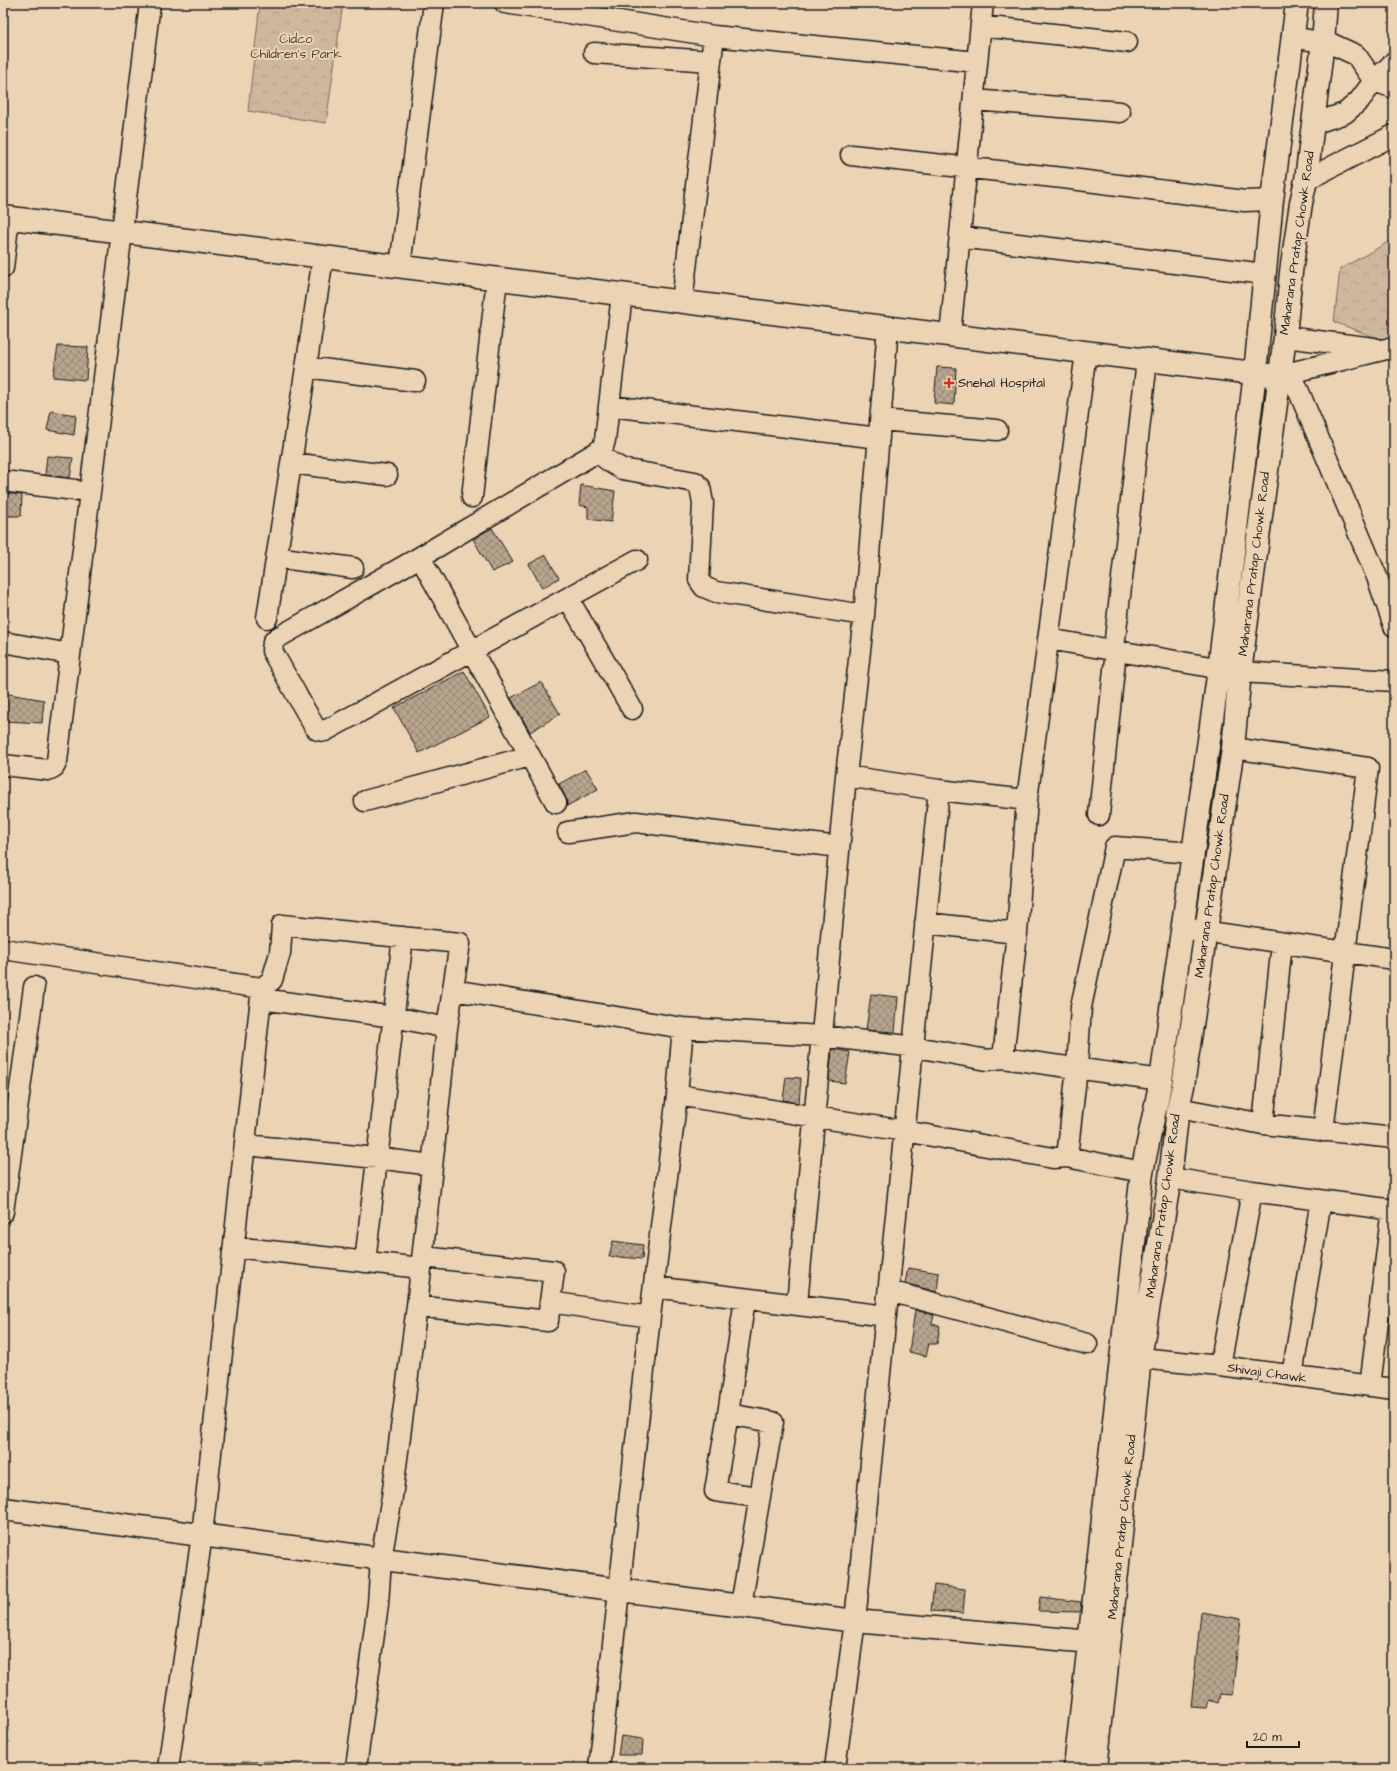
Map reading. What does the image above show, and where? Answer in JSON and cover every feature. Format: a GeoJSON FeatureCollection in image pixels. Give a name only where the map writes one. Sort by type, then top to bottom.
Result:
{"type":"FeatureCollection","features":[{"type":"Feature","properties":{"kind":"main road","name":"Maharana Pratap Chowk Road"},"geometry":{"type":"LineString","coordinates":[[1074,1768],[1142,1172],[1161,1080],[1219,668],[1255,373],[1272,200],[1297,3]]}},
{"type":"Feature","properties":{"kind":"main road","name":"Maharana Pratap Chowk Road"},"geometry":{"type":"LineString","coordinates":[[1096,1768],[1140,1358],[1170,1178],[1178,1108],[1183,1086],[1233,748],[1240,672],[1285,375],[1285,337],[1291,272],[1301,203],[1306,180],[1323,42],[1326,3]]}},
{"type":"Feature","properties":{"kind":"main road"},"geometry":{"type":"LineString","coordinates":[[6,217],[323,258],[400,266],[1147,360],[1255,373],[1285,375]]}},
{"type":"Feature","properties":{"kind":"main road"},"geometry":{"type":"LineString","coordinates":[[3,1509],[855,1621],[1110,1644]]}},
{"type":"Feature","properties":{"kind":"street"},"geometry":{"type":"LineString","coordinates":[[3,765],[48,770],[54,767],[57,761],[150,3]]}},
{"type":"Feature","properties":{"kind":"street"},"geometry":{"type":"LineString","coordinates":[[400,266],[434,3]]}},
{"type":"Feature","properties":{"kind":"street"},"geometry":{"type":"LineString","coordinates":[[505,3],[714,36],[977,62]]}},
{"type":"Feature","properties":{"kind":"street"},"geometry":{"type":"LineString","coordinates":[[950,335],[983,3]]}},
{"type":"Feature","properties":{"kind":"street"},"geometry":{"type":"LineString","coordinates":[[981,26],[1127,42]]}},
{"type":"Feature","properties":{"kind":"street"},"geometry":{"type":"LineString","coordinates":[[682,302],[714,36]]}},
{"type":"Feature","properties":{"kind":"street"},"geometry":{"type":"LineString","coordinates":[[1292,37],[1332,44],[1356,54],[1374,81],[1394,88]]}},
{"type":"Feature","properties":{"kind":"street"},"geometry":{"type":"LineString","coordinates":[[594,52],[711,61]]}},
{"type":"Feature","properties":{"kind":"street"},"geometry":{"type":"LineString","coordinates":[[1313,124],[1345,113],[1359,101],[1374,81],[1394,62]]}},
{"type":"Feature","properties":{"kind":"street"},"geometry":{"type":"LineString","coordinates":[[974,100],[1120,112]]}},
{"type":"Feature","properties":{"kind":"street"},"geometry":{"type":"LineString","coordinates":[[1306,180],[1394,135]]}},
{"type":"Feature","properties":{"kind":"street"},"geometry":{"type":"LineString","coordinates":[[851,156],[967,168],[1244,201],[1272,200]]}},
{"type":"Feature","properties":{"kind":"street"},"geometry":{"type":"LineString","coordinates":[[3,268],[6,217]]}},
{"type":"Feature","properties":{"kind":"street"},"geometry":{"type":"LineString","coordinates":[[960,237],[1265,274]]}},
{"type":"Feature","properties":{"kind":"street"},"geometry":{"type":"LineString","coordinates":[[267,618],[323,258]]}},
{"type":"Feature","properties":{"kind":"street"},"geometry":{"type":"LineString","coordinates":[[472,497],[496,279]]}},
{"type":"Feature","properties":{"kind":"street"},"geometry":{"type":"LineString","coordinates":[[622,294],[610,406],[603,447],[597,452],[278,638],[271,647],[314,726],[318,730],[325,731],[637,560]]}},
{"type":"Feature","properties":{"kind":"street"},"geometry":{"type":"LineString","coordinates":[[797,1304],[846,776],[864,615],[888,327]]}},
{"type":"Feature","properties":{"kind":"street"},"geometry":{"type":"LineString","coordinates":[[1285,337],[1390,356]]}},
{"type":"Feature","properties":{"kind":"street"},"geometry":{"type":"LineString","coordinates":[[1003,1058],[1017,933],[1027,800],[1086,352]]}},
{"type":"Feature","properties":{"kind":"street"},"geometry":{"type":"LineString","coordinates":[[1390,356],[1285,375],[1377,577],[1394,626]]}},
{"type":"Feature","properties":{"kind":"street"},"geometry":{"type":"LineString","coordinates":[[1099,815],[1116,650],[1114,648],[1147,360]]}},
{"type":"Feature","properties":{"kind":"street"},"geometry":{"type":"LineString","coordinates":[[306,367],[415,381]]}},
{"type":"Feature","properties":{"kind":"street"},"geometry":{"type":"LineString","coordinates":[[610,406],[879,429],[996,430]]}},
{"type":"Feature","properties":{"kind":"street"},"geometry":{"type":"LineString","coordinates":[[597,452],[622,469],[695,482],[700,487],[703,503],[699,580],[704,587],[716,592],[864,615]]}},
{"type":"Feature","properties":{"kind":"street"},"geometry":{"type":"LineString","coordinates":[[291,462],[387,475]]}},
{"type":"Feature","properties":{"kind":"street"},"geometry":{"type":"LineString","coordinates":[[3,481],[75,490]]}},
{"type":"Feature","properties":{"kind":"street"},"geometry":{"type":"LineString","coordinates":[[420,556],[556,803]]}},
{"type":"Feature","properties":{"kind":"street"},"geometry":{"type":"LineString","coordinates":[[276,558],[353,568]]}},
{"type":"Feature","properties":{"kind":"street"},"geometry":{"type":"LineString","coordinates":[[568,598],[632,709]]}},
{"type":"Feature","properties":{"kind":"street"},"geometry":{"type":"LineString","coordinates":[[1048,639],[1240,672],[1394,681]]}},
{"type":"Feature","properties":{"kind":"street"},"geometry":{"type":"LineString","coordinates":[[3,642],[70,654]]}},
{"type":"Feature","properties":{"kind":"street"},"geometry":{"type":"LineString","coordinates":[[1233,748],[1368,768],[1323,1131]]}},
{"type":"Feature","properties":{"kind":"street"},"geometry":{"type":"LineString","coordinates":[[365,801],[530,756]]}},
{"type":"Feature","properties":{"kind":"street"},"geometry":{"type":"LineString","coordinates":[[846,776],[939,790],[1027,800]]}},
{"type":"Feature","properties":{"kind":"street"},"geometry":{"type":"LineString","coordinates":[[835,1768],[855,1621],[939,790]]}},
{"type":"Feature","properties":{"kind":"street"},"geometry":{"type":"LineString","coordinates":[[568,832],[636,822],[840,847]]}},
{"type":"Feature","properties":{"kind":"street"},"geometry":{"type":"LineString","coordinates":[[1067,1158],[1077,1068],[1081,1007],[1115,847],[1193,853]]}},
{"type":"Feature","properties":{"kind":"street"},"geometry":{"type":"LineString","coordinates":[[925,923],[1017,933]]}},
{"type":"Feature","properties":{"kind":"street"},"geometry":{"type":"LineString","coordinates":[[168,1768],[202,1535],[262,994],[272,980],[280,952],[282,925],[460,943],[447,1028],[417,1306],[392,1497],[381,1559],[378,1604],[356,1768]]}},
{"type":"Feature","properties":{"kind":"street"},"geometry":{"type":"LineString","coordinates":[[1182,928],[1394,959]]}},
{"type":"Feature","properties":{"kind":"street"},"geometry":{"type":"LineString","coordinates":[[365,1262],[403,937]]}},
{"type":"Feature","properties":{"kind":"street"},"geometry":{"type":"LineString","coordinates":[[1263,1124],[1282,943]]}},
{"type":"Feature","properties":{"kind":"street"},"geometry":{"type":"LineString","coordinates":[[3,949],[394,1017],[447,1028]]}},
{"type":"Feature","properties":{"kind":"street"},"geometry":{"type":"LineString","coordinates":[[3,1212],[34,987]]}},
{"type":"Feature","properties":{"kind":"street"},"geometry":{"type":"LineString","coordinates":[[453,990],[684,1028],[822,1036],[913,1048],[916,1047],[987,1060],[1003,1058],[1161,1080]]}},
{"type":"Feature","properties":{"kind":"street"},"geometry":{"type":"LineString","coordinates":[[599,1768],[684,1028]]}},
{"type":"Feature","properties":{"kind":"street"},"geometry":{"type":"LineString","coordinates":[[677,1095],[815,1116],[1053,1158],[1067,1158],[1142,1172]]}},
{"type":"Feature","properties":{"kind":"street"},"geometry":{"type":"LineString","coordinates":[[1178,1108],[1263,1124],[1394,1138]]}},
{"type":"Feature","properties":{"kind":"street"},"geometry":{"type":"LineString","coordinates":[[245,1145],[377,1158],[432,1166]]}},
{"type":"Feature","properties":{"kind":"street"},"geometry":{"type":"LineString","coordinates":[[1170,1178],[1252,1191],[1393,1210],[1370,1386]]}},
{"type":"Feature","properties":{"kind":"street"},"geometry":{"type":"LineString","coordinates":[[1220,1366],[1252,1191]]}},
{"type":"Feature","properties":{"kind":"street"},"geometry":{"type":"LineString","coordinates":[[1292,1376],[1321,1200]]}},
{"type":"Feature","properties":{"kind":"street"},"geometry":{"type":"LineString","coordinates":[[234,1247],[365,1262],[422,1262],[554,1271],[548,1321],[417,1306]]}},
{"type":"Feature","properties":{"kind":"street"},"geometry":{"type":"LineString","coordinates":[[654,1287],[886,1316]]}},
{"type":"Feature","properties":{"kind":"street"},"geometry":{"type":"LineString","coordinates":[[889,1291],[1086,1344]]}},
{"type":"Feature","properties":{"kind":"street"},"geometry":{"type":"LineString","coordinates":[[745,1299],[715,1491],[758,1497]]}},
{"type":"Feature","properties":{"kind":"street"},"geometry":{"type":"LineString","coordinates":[[550,1302],[650,1317]]}},
{"type":"Feature","properties":{"kind":"street","name":"Shivaji Chawk"},"geometry":{"type":"LineString","coordinates":[[1140,1358],[1220,1366],[1394,1389]]}},
{"type":"Feature","properties":{"kind":"street"},"geometry":{"type":"LineString","coordinates":[[728,1414],[773,1422],[758,1497],[741,1605]]}},
{"type":"Feature","properties":{"kind":"green space","name":"Cidco Children's Park"},"geometry":{"type":"Polygon","coordinates":[[[260,3],[343,3],[326,123],[248,111],[260,3]]]}},
{"type":"Feature","properties":{"kind":"green space"},"geometry":{"type":"Polygon","coordinates":[[[1394,239],[1394,335],[1385,341],[1334,322],[1340,269],[1394,239]]]}},
{"type":"Feature","properties":{"kind":"green space"},"geometry":{"type":"Polygon","coordinates":[[[270,1761],[325,1768],[233,1768],[242,1762],[270,1761]]]}},
{"type":"Feature","properties":{"kind":"building"},"geometry":{"type":"Polygon","coordinates":[[[58,346],[88,347],[86,380],[53,377],[58,346]]]}},
{"type":"Feature","properties":{"kind":"building"},"geometry":{"type":"Polygon","coordinates":[[[937,367],[956,368],[954,405],[934,403],[937,367]]]}},
{"type":"Feature","properties":{"kind":"building"},"geometry":{"type":"Polygon","coordinates":[[[51,411],[76,415],[74,435],[47,430],[51,411]]]}},
{"type":"Feature","properties":{"kind":"building"},"geometry":{"type":"Polygon","coordinates":[[[47,456],[73,458],[70,478],[45,475],[47,456]]]}},
{"type":"Feature","properties":{"kind":"building"},"geometry":{"type":"Polygon","coordinates":[[[581,485],[615,491],[611,522],[588,519],[588,507],[579,505],[581,485]]]}},
{"type":"Feature","properties":{"kind":"building"},"geometry":{"type":"Polygon","coordinates":[[[3,493],[22,495],[21,516],[3,516],[3,493]]]}},
{"type":"Feature","properties":{"kind":"building"},"geometry":{"type":"Polygon","coordinates":[[[492,528],[513,562],[492,572],[473,539],[492,528]]]}},
{"type":"Feature","properties":{"kind":"building"},"geometry":{"type":"Polygon","coordinates":[[[546,555],[559,578],[542,588],[529,564],[546,555]]]}},
{"type":"Feature","properties":{"kind":"building"},"geometry":{"type":"Polygon","coordinates":[[[464,671],[490,717],[419,753],[394,708],[464,671]]]}},
{"type":"Feature","properties":{"kind":"building"},"geometry":{"type":"Polygon","coordinates":[[[541,682],[560,714],[530,732],[511,698],[541,682]]]}},
{"type":"Feature","properties":{"kind":"building"},"geometry":{"type":"Polygon","coordinates":[[[3,693],[44,700],[42,723],[3,721],[3,693]]]}},
{"type":"Feature","properties":{"kind":"building"},"geometry":{"type":"Polygon","coordinates":[[[586,769],[598,789],[567,806],[566,798],[559,784],[586,769]]]}},
{"type":"Feature","properties":{"kind":"building"},"geometry":{"type":"Polygon","coordinates":[[[871,994],[898,997],[895,1032],[866,1030],[871,994]]]}},
{"type":"Feature","properties":{"kind":"building"},"geometry":{"type":"Polygon","coordinates":[[[832,1049],[850,1052],[845,1083],[829,1081],[832,1049]]]}},
{"type":"Feature","properties":{"kind":"building"},"geometry":{"type":"Polygon","coordinates":[[[786,1077],[801,1078],[799,1103],[783,1100],[786,1077]]]}},
{"type":"Feature","properties":{"kind":"building"},"geometry":{"type":"Polygon","coordinates":[[[613,1241],[643,1245],[642,1259],[609,1256],[613,1241]]]}},
{"type":"Feature","properties":{"kind":"building"},"geometry":{"type":"Polygon","coordinates":[[[908,1268],[939,1273],[937,1292],[905,1283],[908,1268]]]}},
{"type":"Feature","properties":{"kind":"building"},"geometry":{"type":"Polygon","coordinates":[[[915,1310],[934,1315],[932,1324],[940,1326],[937,1344],[929,1344],[926,1356],[909,1352],[915,1310]]]}},
{"type":"Feature","properties":{"kind":"building"},"geometry":{"type":"Polygon","coordinates":[[[934,1585],[965,1589],[963,1613],[931,1611],[934,1585]]]}},
{"type":"Feature","properties":{"kind":"building"},"geometry":{"type":"Polygon","coordinates":[[[1040,1597],[1081,1602],[1080,1612],[1038,1611],[1040,1597]]]}},
{"type":"Feature","properties":{"kind":"building"},"geometry":{"type":"Polygon","coordinates":[[[1201,1612],[1241,1619],[1232,1695],[1220,1694],[1218,1703],[1209,1700],[1207,1708],[1191,1707],[1201,1612]]]}},
{"type":"Feature","properties":{"kind":"building"},"geometry":{"type":"Polygon","coordinates":[[[621,1736],[643,1739],[642,1755],[618,1755],[621,1736]]]}},
{"type":"Feature","properties":{"kind":"place","name":"Snehal Hospital"},"geometry":{"type":"Point","coordinates":[949,383]}}]}
